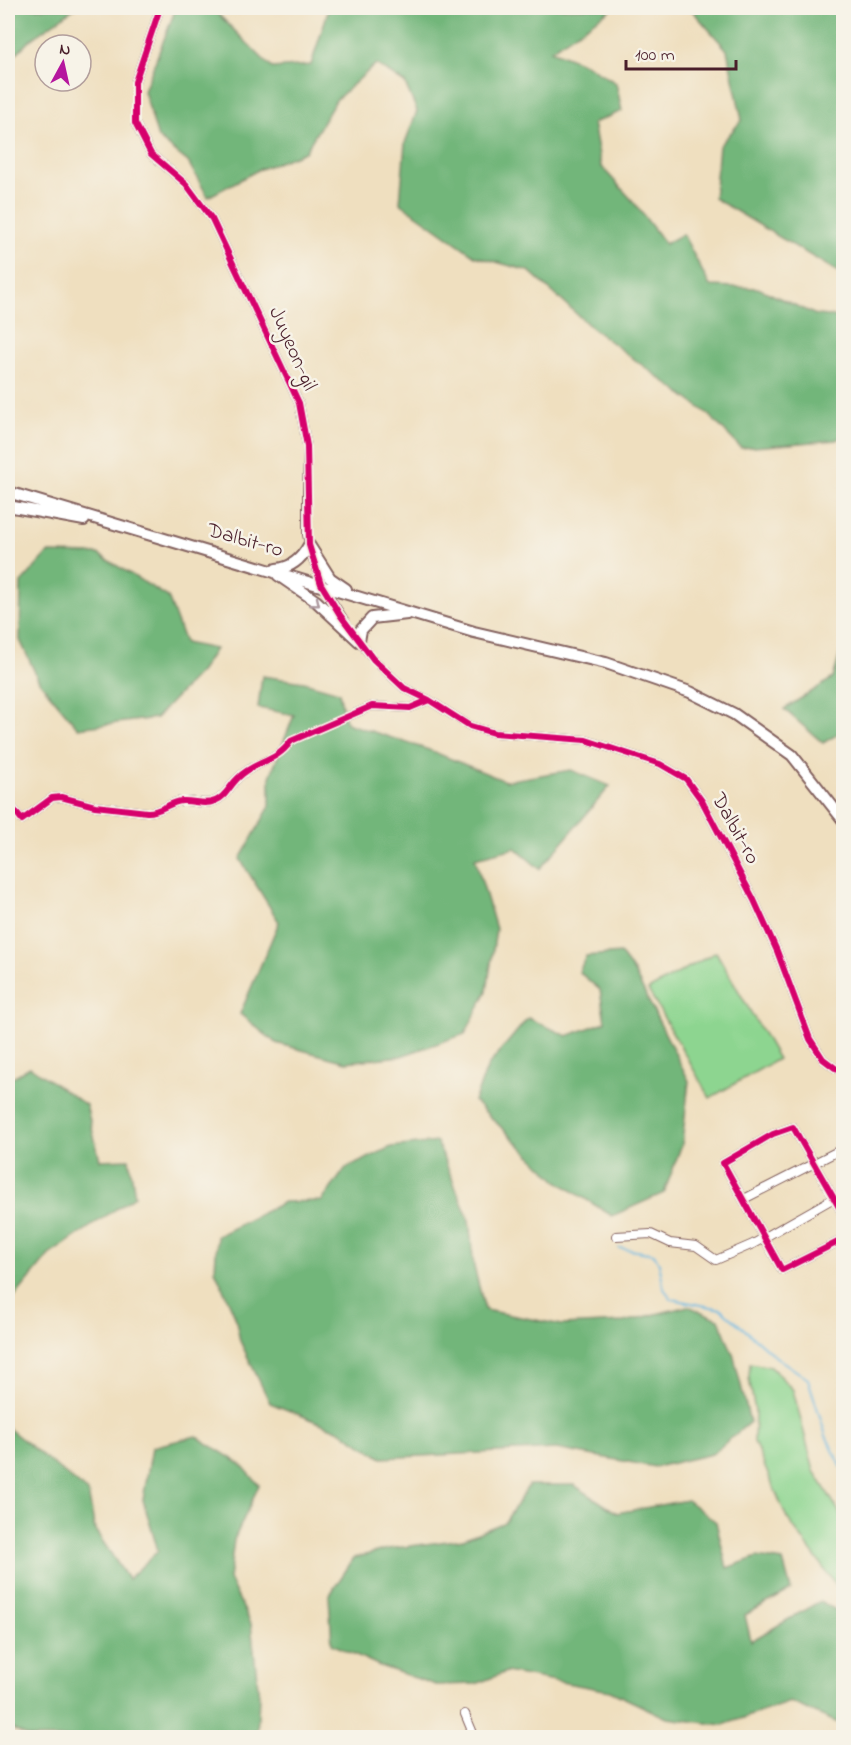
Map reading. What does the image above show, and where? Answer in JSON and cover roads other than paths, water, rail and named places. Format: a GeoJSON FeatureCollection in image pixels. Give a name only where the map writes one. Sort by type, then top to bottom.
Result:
{"type":"FeatureCollection","features":[{"type":"Feature","properties":{"kind":"main road","name":"Dalbit-ro"},"geometry":{"type":"LineString","coordinates":[[8,492],[321,584],[474,632],[606,663],[654,678],[715,703],[751,724],[792,755],[843,820]]}},
{"type":"Feature","properties":{"kind":"main road"},"geometry":{"type":"LineString","coordinates":[[8,506],[111,522]]}},
{"type":"Feature","properties":{"kind":"main road"},"geometry":{"type":"LineString","coordinates":[[270,569],[285,568],[302,558],[309,545],[330,578],[353,594]]}},
{"type":"Feature","properties":{"kind":"main road"},"geometry":{"type":"LineString","coordinates":[[270,569],[316,601],[359,641]]}},
{"type":"Feature","properties":{"kind":"main road"},"geometry":{"type":"LineString","coordinates":[[359,641],[361,630],[372,618],[396,614],[419,615]]}},
{"type":"Feature","properties":{"kind":"street","name":"Juyeon-gil"},"geometry":{"type":"LineString","coordinates":[[160,8],[135,82],[133,96],[135,123],[151,154],[186,184],[212,219],[299,403],[307,446],[309,545],[321,584],[359,641],[404,688],[429,700]]}},
{"type":"Feature","properties":{"kind":"street"},"geometry":{"type":"LineString","coordinates":[[8,802],[22,820],[52,798],[61,797],[95,806],[147,813],[155,813],[183,801],[204,804],[214,802],[239,776],[283,753],[291,741],[372,706],[410,708],[429,700]]}},
{"type":"Feature","properties":{"kind":"street","name":"Dalbit-ro"},"geometry":{"type":"LineString","coordinates":[[429,700],[464,722],[483,730],[586,740],[660,764],[686,779],[702,801],[754,900],[777,951],[810,1039],[823,1059],[843,1071]]}},
{"type":"Feature","properties":{"kind":"street"},"geometry":{"type":"LineString","coordinates":[[843,1216],[793,1127],[773,1134],[723,1163],[782,1270],[843,1239]]}},
{"type":"Feature","properties":{"kind":"street"},"geometry":{"type":"LineString","coordinates":[[744,1199],[843,1148]]}},
{"type":"Feature","properties":{"kind":"street"},"geometry":{"type":"LineString","coordinates":[[616,1236],[651,1234],[670,1243],[696,1246],[716,1260],[764,1237],[834,1198]]}},
{"type":"Feature","properties":{"kind":"street"},"geometry":{"type":"LineString","coordinates":[[465,1714],[475,1737]]}},
{"type":"Feature","properties":{"kind":"waterway"},"geometry":{"type":"LineString","coordinates":[[619,1248],[654,1254],[659,1263],[664,1289],[672,1299],[721,1309],[776,1357],[808,1379],[826,1436],[844,1472]]}}]}
